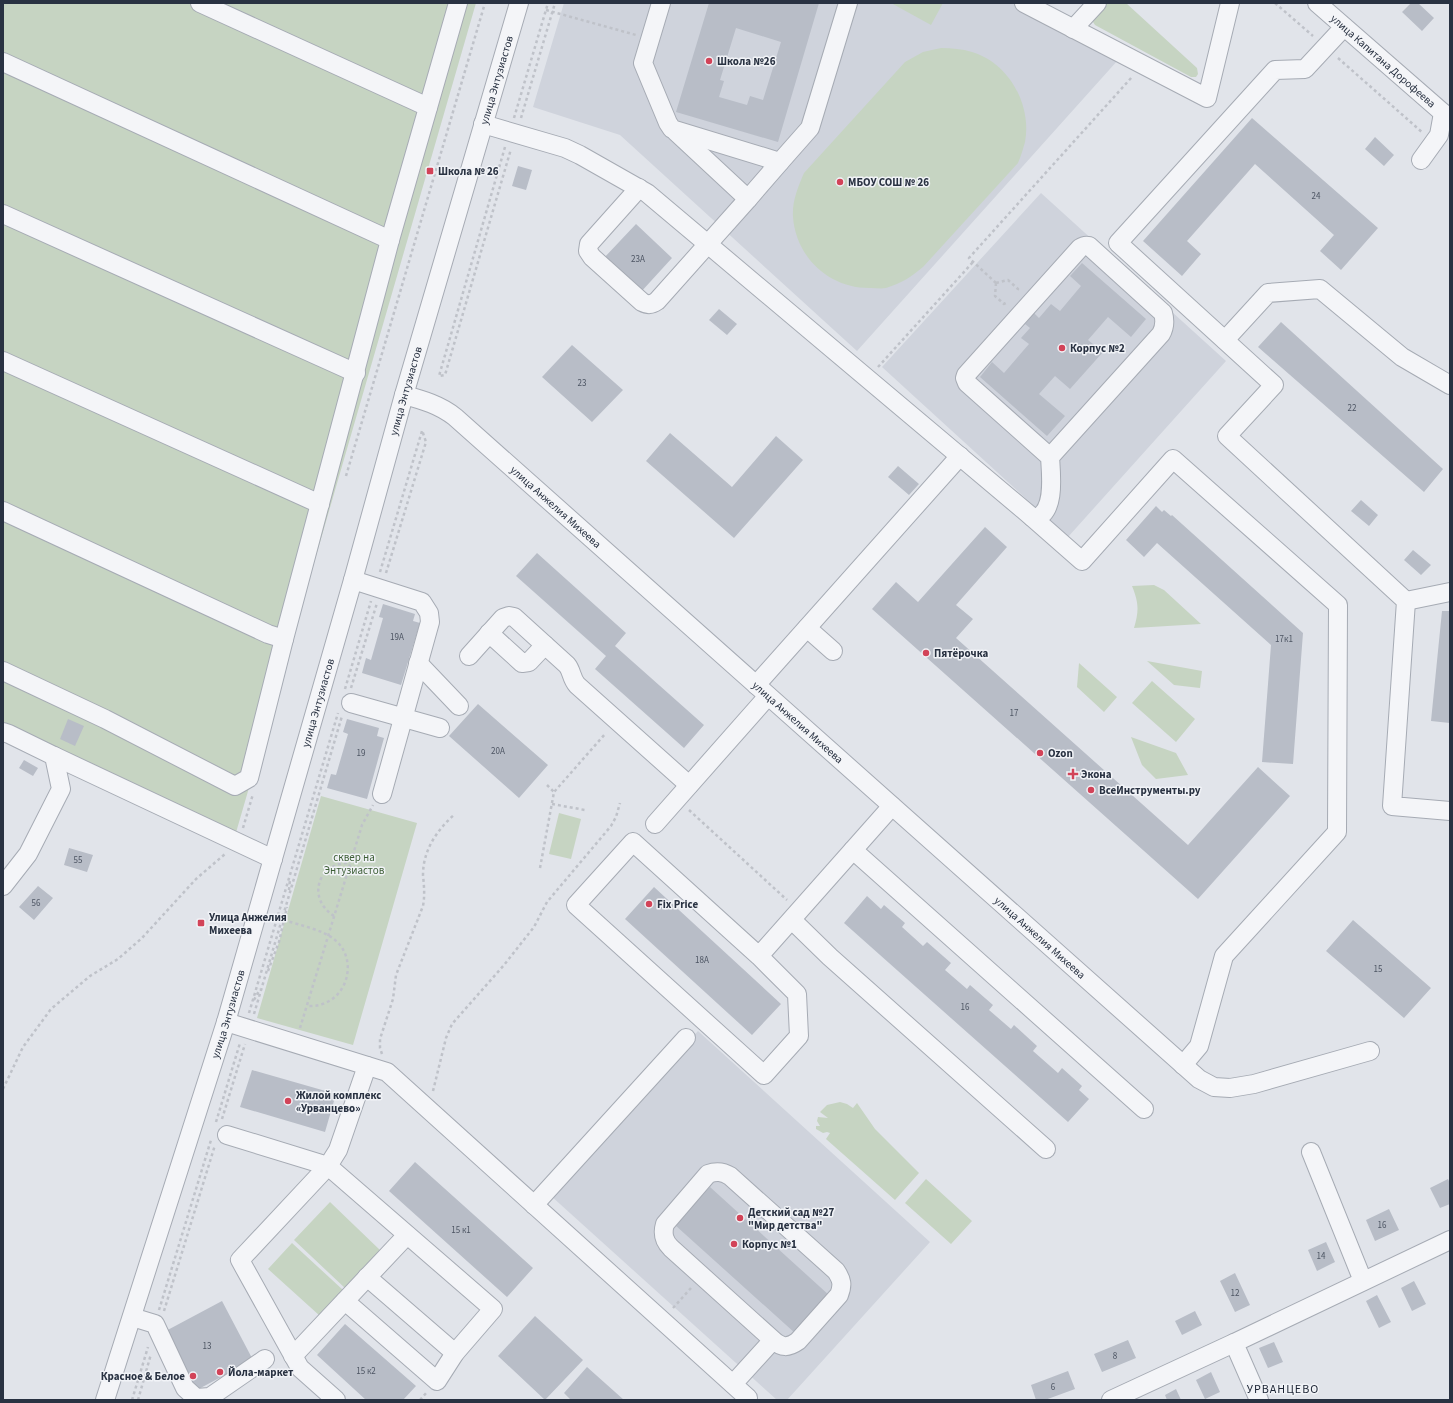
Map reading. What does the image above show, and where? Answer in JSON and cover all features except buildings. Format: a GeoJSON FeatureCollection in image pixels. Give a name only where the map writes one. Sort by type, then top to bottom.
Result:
{"type":"FeatureCollection","features":[{"type":"Feature","properties":{"kind":"street"},"geometry":{"type":"LineString","coordinates":[[200,3],[428,107]]}},
{"type":"Feature","properties":{"kind":"street"},"geometry":{"type":"LineString","coordinates":[[3,671],[105,719],[235,786],[249,778],[284,639],[390,240],[458,3]]}},
{"type":"Feature","properties":{"kind":"street","name":"улица Энтузиастов"},"geometry":{"type":"LineString","coordinates":[[105,1400],[226,1022],[353,580],[404,395],[519,3]]}},
{"type":"Feature","properties":{"kind":"street"},"geometry":{"type":"LineString","coordinates":[[661,3],[643,64],[666,118],[672,129],[748,198]]}},
{"type":"Feature","properties":{"kind":"street"},"geometry":{"type":"LineString","coordinates":[[639,188],[590,244],[588,251],[592,258],[642,302],[652,304],[657,301],[810,128],[848,3]]}},
{"type":"Feature","properties":{"kind":"street"},"geometry":{"type":"LineString","coordinates":[[1024,3],[1207,98],[1230,3]]}},
{"type":"Feature","properties":{"kind":"street"},"geometry":{"type":"LineString","coordinates":[[1073,29],[1097,3]]}},
{"type":"Feature","properties":{"kind":"street","name":"улица Капитана Дорофеева"},"geometry":{"type":"LineString","coordinates":[[1317,3],[1447,116]]}},
{"type":"Feature","properties":{"kind":"street"},"geometry":{"type":"LineString","coordinates":[[1344,27],[1305,69],[1275,70],[1118,243],[1274,385],[1227,436],[1406,601]]}},
{"type":"Feature","properties":{"kind":"street"},"geometry":{"type":"LineString","coordinates":[[3,62],[390,240]]}},
{"type":"Feature","properties":{"kind":"street"},"geometry":{"type":"LineString","coordinates":[[1421,160],[1439,135],[1447,116]]}},
{"type":"Feature","properties":{"kind":"street"},"geometry":{"type":"LineString","coordinates":[[484,124],[566,148],[580,154],[647,193],[868,378],[1082,561],[1173,459],[1338,605],[1337,832],[1224,956],[1199,1046],[1182,1065]]}},
{"type":"Feature","properties":{"kind":"street"},"geometry":{"type":"LineString","coordinates":[[672,129],[780,162]]}},
{"type":"Feature","properties":{"kind":"street"},"geometry":{"type":"LineString","coordinates":[[3,214],[356,372]]}},
{"type":"Feature","properties":{"kind":"street"},"geometry":{"type":"LineString","coordinates":[[1032,517],[1038,517],[1050,498],[1050,457],[1162,334],[1164,329],[1165,318],[1163,313],[1087,245],[1080,248],[1020,305],[965,378],[967,383],[1050,457]]}},
{"type":"Feature","properties":{"kind":"street"},"geometry":{"type":"LineString","coordinates":[[1225,340],[1268,293],[1320,289],[1402,357],[1450,385]]}},
{"type":"Feature","properties":{"kind":"street"},"geometry":{"type":"LineString","coordinates":[[3,361],[320,504]]}},
{"type":"Feature","properties":{"kind":"street","name":"улица Анжелия Михеева"},"geometry":{"type":"LineString","coordinates":[[404,395],[430,402],[455,417],[1199,1079],[1214,1087],[1230,1088],[1254,1084],[1370,1051]]}},
{"type":"Feature","properties":{"kind":"street"},"geometry":{"type":"LineString","coordinates":[[654,824],[689,785],[762,691],[807,628],[960,456]]}},
{"type":"Feature","properties":{"kind":"street"},"geometry":{"type":"LineString","coordinates":[[3,511],[268,634],[284,639]]}},
{"type":"Feature","properties":{"kind":"street"},"geometry":{"type":"LineString","coordinates":[[353,580],[422,602],[430,613],[430,622],[382,794]]}},
{"type":"Feature","properties":{"kind":"street"},"geometry":{"type":"LineString","coordinates":[[1406,601],[1450,592]]}},
{"type":"Feature","properties":{"kind":"street"},"geometry":{"type":"LineString","coordinates":[[1406,601],[1392,806],[1450,811]]}},
{"type":"Feature","properties":{"kind":"street"},"geometry":{"type":"LineString","coordinates":[[469,656],[505,616],[511,616],[569,667],[572,678],[577,684],[689,785]]}},
{"type":"Feature","properties":{"kind":"street"},"geometry":{"type":"LineString","coordinates":[[807,628],[833,651]]}},
{"type":"Feature","properties":{"kind":"street"},"geometry":{"type":"LineString","coordinates":[[489,633],[522,662],[529,662],[545,645]]}},
{"type":"Feature","properties":{"kind":"street"},"geometry":{"type":"LineString","coordinates":[[418,663],[459,706]]}},
{"type":"Feature","properties":{"kind":"street"},"geometry":{"type":"LineString","coordinates":[[346,701],[440,728]]}},
{"type":"Feature","properties":{"kind":"street"},"geometry":{"type":"LineString","coordinates":[[3,732],[273,859]]}},
{"type":"Feature","properties":{"kind":"street"},"geometry":{"type":"LineString","coordinates":[[3,886],[28,854],[61,789],[54,756]]}},
{"type":"Feature","properties":{"kind":"street"},"geometry":{"type":"LineString","coordinates":[[759,956],[892,806]]}},
{"type":"Feature","properties":{"kind":"street"},"geometry":{"type":"LineString","coordinates":[[633,842],[759,956],[796,994],[799,1036],[764,1075],[576,905],[633,842]]}},
{"type":"Feature","properties":{"kind":"street"},"geometry":{"type":"LineString","coordinates":[[853,850],[1144,1109]]}},
{"type":"Feature","properties":{"kind":"street"},"geometry":{"type":"LineString","coordinates":[[796,915],[830,956],[1046,1149]]}},
{"type":"Feature","properties":{"kind":"street"},"geometry":{"type":"LineString","coordinates":[[226,1022],[387,1072],[733,1384],[748,1398],[746,1400]]}},
{"type":"Feature","properties":{"kind":"street"},"geometry":{"type":"LineString","coordinates":[[534,1205],[686,1038]]}},
{"type":"Feature","properties":{"kind":"street"},"geometry":{"type":"LineString","coordinates":[[336,1400],[300,1368],[240,1260],[328,1166],[338,1150],[367,1066]]}},
{"type":"Feature","properties":{"kind":"street"},"geometry":{"type":"LineString","coordinates":[[218,1133],[328,1166],[493,1309],[455,1354],[437,1381],[345,1301]]}},
{"type":"Feature","properties":{"kind":"street"},"geometry":{"type":"LineString","coordinates":[[1311,1152],[1363,1281]]}},
{"type":"Feature","properties":{"kind":"street"},"geometry":{"type":"LineString","coordinates":[[720,1172],[730,1176],[836,1271],[842,1282],[842,1288],[839,1296],[798,1341],[791,1346],[786,1347],[779,1345],[773,1340],[667,1243],[663,1230],[665,1224],[671,1214],[708,1174],[720,1172]]}},
{"type":"Feature","properties":{"kind":"street"},"geometry":{"type":"LineString","coordinates":[[293,1356],[408,1235]]}},
{"type":"Feature","properties":{"kind":"street"},"geometry":{"type":"LineString","coordinates":[[1111,1400],[1450,1240]]}},
{"type":"Feature","properties":{"kind":"street"},"geometry":{"type":"LineString","coordinates":[[367,1277],[455,1354]]}},
{"type":"Feature","properties":{"kind":"street"},"geometry":{"type":"LineString","coordinates":[[132,1317],[157,1327],[185,1388],[196,1398],[210,1397],[265,1359]]}},
{"type":"Feature","properties":{"kind":"street"},"geometry":{"type":"LineString","coordinates":[[733,1384],[773,1340]]}},
{"type":"Feature","properties":{"kind":"street"},"geometry":{"type":"LineString","coordinates":[[1234,1343],[1259,1400]]}},
{"type":"Feature","properties":{"kind":"path"},"geometry":{"type":"LineString","coordinates":[[346,477],[485,3]]}},
{"type":"Feature","properties":{"kind":"path"},"geometry":{"type":"LineString","coordinates":[[548,3],[513,132],[445,375],[439,376],[513,132],[554,3]]}},
{"type":"Feature","properties":{"kind":"path"},"geometry":{"type":"LineString","coordinates":[[1275,3],[1434,143]]}},
{"type":"Feature","properties":{"kind":"path"},"geometry":{"type":"LineString","coordinates":[[546,10],[650,39]]}},
{"type":"Feature","properties":{"kind":"path"},"geometry":{"type":"LineString","coordinates":[[996,283],[969,258],[1143,64]]}},
{"type":"Feature","properties":{"kind":"path"},"geometry":{"type":"LineString","coordinates":[[868,378],[973,262]]}},
{"type":"Feature","properties":{"kind":"path"},"geometry":{"type":"LineString","coordinates":[[1008,280],[1018,289],[1020,305],[1004,304],[995,296],[996,283],[1008,280]]}},
{"type":"Feature","properties":{"kind":"path"},"geometry":{"type":"LineString","coordinates":[[132,1400],[157,1327],[218,1133],[247,1029],[263,982],[346,701],[422,430],[426,442],[378,587],[346,701],[290,873],[251,1005],[247,1029],[218,1133],[157,1327],[138,1400]]}},
{"type":"Feature","properties":{"kind":"path"},"geometry":{"type":"LineString","coordinates":[[540,868],[554,792],[617,721]]}},
{"type":"Feature","properties":{"kind":"path"},"geometry":{"type":"LineString","coordinates":[[547,785],[554,792]]}},
{"type":"Feature","properties":{"kind":"path"},"geometry":{"type":"LineString","coordinates":[[3,1089],[23,1047],[51,1009],[90,976],[118,959],[142,938],[196,879],[238,842],[254,789]]}},
{"type":"Feature","properties":{"kind":"path"},"geometry":{"type":"LineString","coordinates":[[296,1044],[362,825],[373,805],[382,794]]}},
{"type":"Feature","properties":{"kind":"path"},"geometry":{"type":"LineString","coordinates":[[677,799],[796,915]]}},
{"type":"Feature","properties":{"kind":"path"},"geometry":{"type":"LineString","coordinates":[[428,1110],[446,1038],[452,1024],[504,965],[534,927],[547,902],[611,826],[616,817],[620,803]]}},
{"type":"Feature","properties":{"kind":"path"},"geometry":{"type":"LineString","coordinates":[[552,804],[585,810]]}},
{"type":"Feature","properties":{"kind":"path"},"geometry":{"type":"LineString","coordinates":[[387,1072],[380,1048],[380,1039],[392,1004],[396,975],[423,906],[425,896],[423,875],[428,849],[442,826],[455,814]]}},
{"type":"Feature","properties":{"kind":"path"},"geometry":{"type":"LineString","coordinates":[[334,916],[324,908],[321,902],[318,889],[319,882],[322,876],[331,867],[337,864],[350,863]]}},
{"type":"Feature","properties":{"kind":"path"},"geometry":{"type":"LineString","coordinates":[[251,1005],[275,955],[284,920],[290,873]]}},
{"type":"Feature","properties":{"kind":"path"},"geometry":{"type":"LineString","coordinates":[[284,920],[329,935],[336,940],[346,956],[348,965],[347,979],[340,992],[326,1003],[316,1006],[307,1006]]}},
{"type":"Feature","properties":{"kind":"path"},"geometry":{"type":"LineString","coordinates":[[674,1307],[702,1276]]}},
{"type":"Feature","properties":{"kind":"shaded area","name":"МБОУ СОШ № 26"},"geometry":{"type":"Polygon","coordinates":[[[564,3],[1012,3],[1118,60],[857,351],[620,135],[533,107],[564,3]]]}},
{"type":"Feature","properties":{"kind":"shaded area"},"geometry":{"type":"Polygon","coordinates":[[[1041,193],[1226,361],[1068,537],[882,367],[1041,193]]]}},
{"type":"Feature","properties":{"kind":"shaded area","name":"Детский сад №27 \"Мир детства\""},"geometry":{"type":"Polygon","coordinates":[[[698,1031],[930,1242],[787,1400],[777,1400],[550,1195],[698,1031]]]}},
{"type":"Feature","properties":{"kind":"green space"},"geometry":{"type":"Polygon","coordinates":[[[3,3],[476,3],[235,836],[87,768],[3,722],[3,3]]]}},
{"type":"Feature","properties":{"kind":"green space"},"geometry":{"type":"Polygon","coordinates":[[[891,3],[943,3],[931,25],[891,3]]]}},
{"type":"Feature","properties":{"kind":"green space"},"geometry":{"type":"Polygon","coordinates":[[[1107,3],[1126,3],[1197,68],[1198,74],[1196,77],[1191,77],[1095,25],[1093,22],[1094,19],[1107,3]]]}},
{"type":"Feature","properties":{"kind":"green space"},"geometry":{"type":"Polygon","coordinates":[[[941,48],[964,50],[985,58],[997,66],[1015,87],[1025,114],[1026,128],[1025,142],[1018,163],[923,267],[910,277],[902,282],[886,288],[856,287],[842,283],[829,277],[808,258],[801,246],[796,232],[793,217],[793,205],[804,173],[905,62],[923,52],[941,48]]]}},
{"type":"Feature","properties":{"kind":"green space"},"geometry":{"type":"Polygon","coordinates":[[[1154,585],[1164,590],[1201,624],[1134,628],[1138,607],[1132,586],[1154,585]]]}},
{"type":"Feature","properties":{"kind":"green space"},"geometry":{"type":"Polygon","coordinates":[[[1147,661],[1202,671],[1200,688],[1174,685],[1147,661]]]}},
{"type":"Feature","properties":{"kind":"green space"},"geometry":{"type":"Polygon","coordinates":[[[1079,663],[1117,697],[1104,712],[1077,687],[1079,663]]]}},
{"type":"Feature","properties":{"kind":"green space"},"geometry":{"type":"Polygon","coordinates":[[[1152,681],[1195,719],[1176,742],[1132,703],[1152,681]]]}},
{"type":"Feature","properties":{"kind":"green space"},"geometry":{"type":"Polygon","coordinates":[[[1131,737],[1176,753],[1188,775],[1156,779],[1142,765],[1131,737]]]}},
{"type":"Feature","properties":{"kind":"green space","name":"сквер на Энтузиастов"},"geometry":{"type":"Polygon","coordinates":[[[321,796],[417,823],[353,1045],[257,1018],[321,796]]]}},
{"type":"Feature","properties":{"kind":"green space"},"geometry":{"type":"Polygon","coordinates":[[[559,813],[581,819],[571,859],[549,854],[559,813]]]}},
{"type":"Feature","properties":{"kind":"green space"},"geometry":{"type":"Polygon","coordinates":[[[840,1102],[853,1108],[857,1103],[875,1129],[919,1173],[895,1200],[826,1139],[830,1133],[823,1133],[816,1129],[816,1126],[820,1126],[817,1121],[818,1117],[828,1118],[820,1112],[827,1105],[840,1102]]]}},
{"type":"Feature","properties":{"kind":"green space"},"geometry":{"type":"Polygon","coordinates":[[[926,1179],[972,1221],[951,1244],[905,1203],[926,1179]]]}},
{"type":"Feature","properties":{"kind":"green space"},"geometry":{"type":"Polygon","coordinates":[[[330,1202],[381,1251],[346,1289],[294,1240],[330,1202]]]}},
{"type":"Feature","properties":{"kind":"green space"},"geometry":{"type":"Polygon","coordinates":[[[292,1243],[343,1290],[320,1316],[268,1269],[292,1243]]]}},
{"type":"Feature","properties":{"kind":"place","name":"Школа №26"},"geometry":{"type":"Point","coordinates":[709,61]}},
{"type":"Feature","properties":{"kind":"place","name":"Школа № 26"},"geometry":{"type":"Point","coordinates":[430,171]}},
{"type":"Feature","properties":{"kind":"place","name":"МБОУ СОШ № 26"},"geometry":{"type":"Point","coordinates":[840,182]}},
{"type":"Feature","properties":{"kind":"place","name":"Корпус №2"},"geometry":{"type":"Point","coordinates":[1062,348]}},
{"type":"Feature","properties":{"kind":"place","name":"Пятёрочка"},"geometry":{"type":"Point","coordinates":[926,653]}},
{"type":"Feature","properties":{"kind":"place","name":"Ozon"},"geometry":{"type":"Point","coordinates":[1040,753]}},
{"type":"Feature","properties":{"kind":"place","name":"Экона"},"geometry":{"type":"Point","coordinates":[1073,774]}},
{"type":"Feature","properties":{"kind":"place","name":"ВсеИнструменты.ру"},"geometry":{"type":"Point","coordinates":[1091,790]}},
{"type":"Feature","properties":{"kind":"place","name":"Fix Price"},"geometry":{"type":"Point","coordinates":[649,904]}},
{"type":"Feature","properties":{"kind":"place","name":"Улица Анжелия Михеева"},"geometry":{"type":"Point","coordinates":[201,923]}},
{"type":"Feature","properties":{"kind":"place","name":"Жилой комплекс «Урванцево»"},"geometry":{"type":"Point","coordinates":[288,1101]}},
{"type":"Feature","properties":{"kind":"place","name":"Детский сад №27 \"Мир детства\""},"geometry":{"type":"Point","coordinates":[740,1218]}},
{"type":"Feature","properties":{"kind":"place","name":"Корпус №1"},"geometry":{"type":"Point","coordinates":[734,1244]}},
{"type":"Feature","properties":{"kind":"place","name":"Йола-маркет"},"geometry":{"type":"Point","coordinates":[220,1372]}},
{"type":"Feature","properties":{"kind":"place","name":"Красное & Белое"},"geometry":{"type":"Point","coordinates":[193,1376]}},
{"type":"Feature","properties":{"kind":"district","name":"УРВАНЦЕВО"},"geometry":{"type":"Point","coordinates":[1283,1389]}}]}
